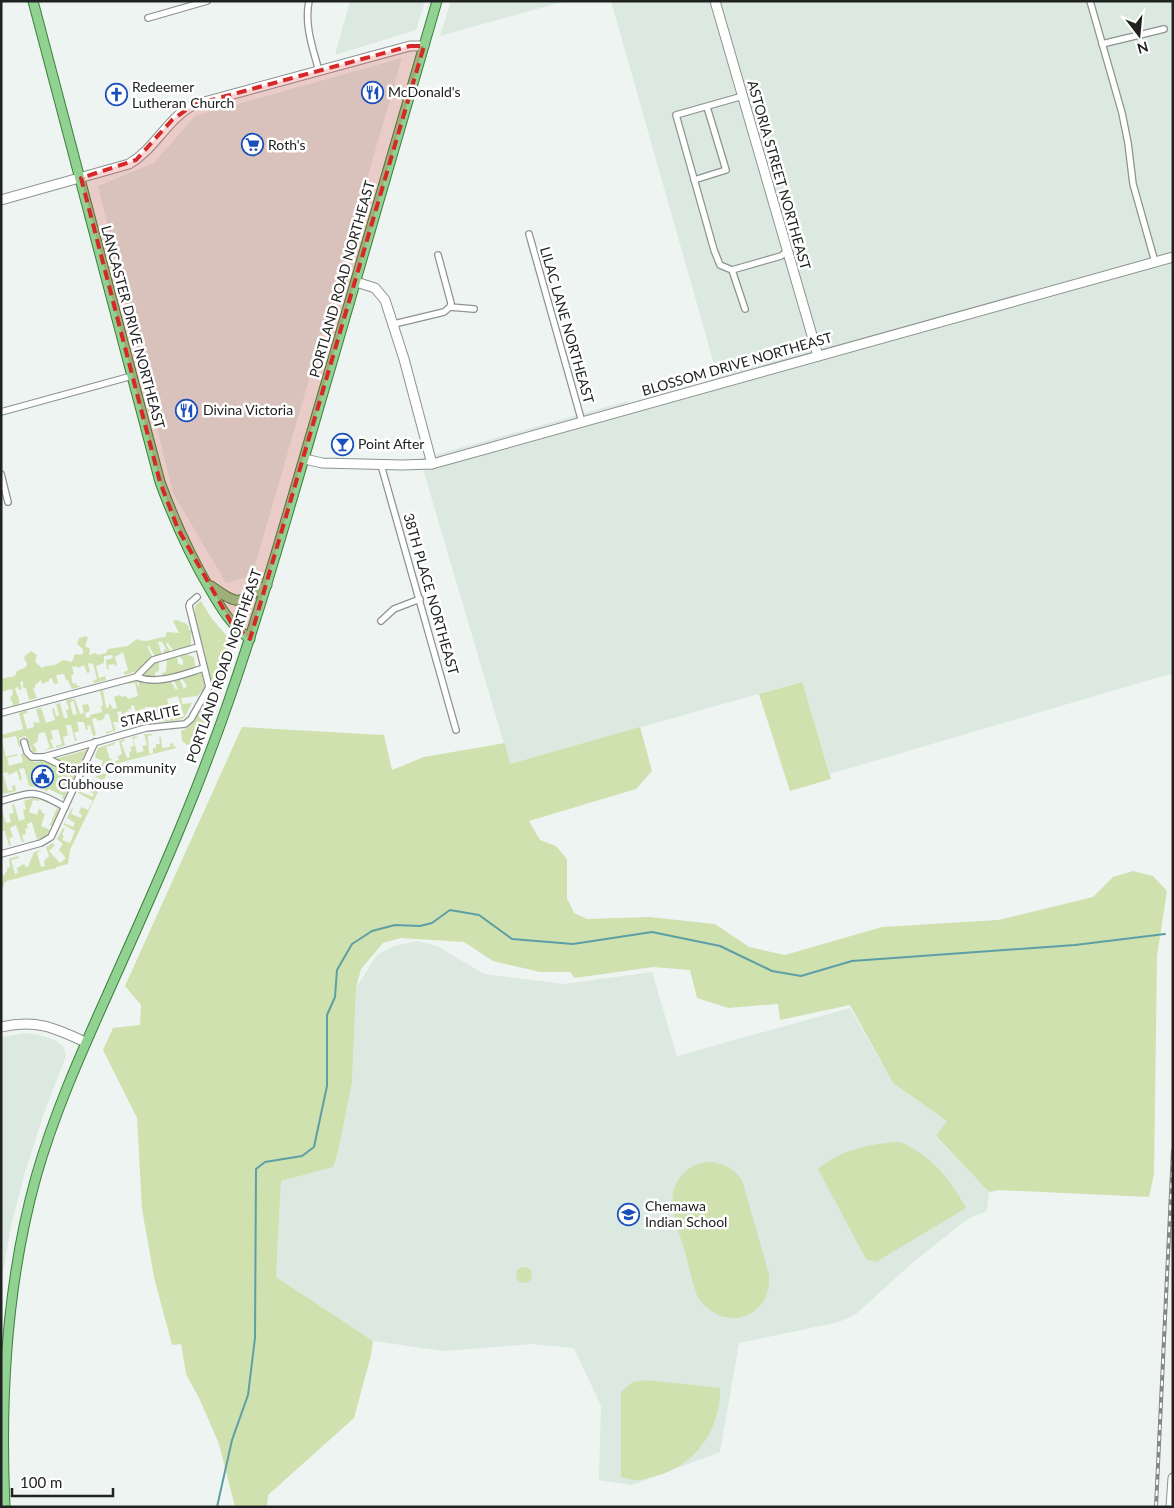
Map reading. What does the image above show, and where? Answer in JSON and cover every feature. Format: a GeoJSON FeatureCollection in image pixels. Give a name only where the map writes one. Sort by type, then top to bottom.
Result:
{"type":"FeatureCollection","features":[{"type":"Feature","properties":{"kind":"main road","name":"LANCASTER DRIVE NORTHEAST"},"geometry":{"type":"LineString","coordinates":[[33,1],[160,482],[172,515],[207,583],[232,624],[250,639]]}},
{"type":"Feature","properties":{"kind":"main road","name":"PORTLAND ROAD NORTHEAST"},"geometry":{"type":"LineString","coordinates":[[5,1507],[5,1351],[13,1282],[22,1234],[42,1158],[63,1097],[85,1042],[148,904],[198,784],[250,639],[305,459],[438,1]]}},
{"type":"Feature","properties":{"kind":"main road"},"geometry":{"type":"LineString","coordinates":[[207,583],[231,600],[236,601],[242,600],[267,585]]}},
{"type":"Feature","properties":{"kind":"street"},"geometry":{"type":"LineString","coordinates":[[183,1],[184,8]]}},
{"type":"Feature","properties":{"kind":"street"},"geometry":{"type":"LineString","coordinates":[[148,18],[207,1]]}},
{"type":"Feature","properties":{"kind":"street"},"geometry":{"type":"LineString","coordinates":[[309,1],[307,9],[309,32],[319,71]]}},
{"type":"Feature","properties":{"kind":"street","name":"ASTORIA STREET NORTHEAST"},"geometry":{"type":"LineString","coordinates":[[715,1],[818,356]]}},
{"type":"Feature","properties":{"kind":"street"},"geometry":{"type":"LineString","coordinates":[[1090,1],[1124,122],[1133,184],[1155,262]]}},
{"type":"Feature","properties":{"kind":"street"},"geometry":{"type":"LineString","coordinates":[[1102,44],[1164,29]]}},
{"type":"Feature","properties":{"kind":"street"},"geometry":{"type":"LineString","coordinates":[[1,200],[124,166],[136,160],[150,147],[172,120],[193,105],[410,46],[424,46]]}},
{"type":"Feature","properties":{"kind":"street"},"geometry":{"type":"LineString","coordinates":[[743,96],[676,115],[694,180],[720,265],[732,270],[781,256],[786,251]]}},
{"type":"Feature","properties":{"kind":"street"},"geometry":{"type":"LineString","coordinates":[[694,180],[726,170],[707,107]]}},
{"type":"Feature","properties":{"kind":"street","name":"LILAC LANE NORTHEAST"},"geometry":{"type":"LineString","coordinates":[[529,234],[582,422]]}},
{"type":"Feature","properties":{"kind":"street"},"geometry":{"type":"LineString","coordinates":[[438,256],[451,303],[450,307]]}},
{"type":"Feature","properties":{"kind":"street","name":"BLOSSOM DRIVE NORTHEAST"},"geometry":{"type":"LineString","coordinates":[[305,459],[322,463],[432,464],[1173,257]]}},
{"type":"Feature","properties":{"kind":"street"},"geometry":{"type":"LineString","coordinates":[[732,270],[745,308]]}},
{"type":"Feature","properties":{"kind":"street"},"geometry":{"type":"LineString","coordinates":[[356,282],[370,285],[380,292],[388,306],[432,464]]}},
{"type":"Feature","properties":{"kind":"street"},"geometry":{"type":"LineString","coordinates":[[394,324],[444,312],[450,307],[474,309]]}},
{"type":"Feature","properties":{"kind":"street"},"geometry":{"type":"LineString","coordinates":[[1,412],[132,376]]}},
{"type":"Feature","properties":{"kind":"street","name":"38TH PLACE NORTHEAST"},"geometry":{"type":"LineString","coordinates":[[381,465],[456,730]]}},
{"type":"Feature","properties":{"kind":"street"},"geometry":{"type":"LineString","coordinates":[[1,474],[8,502]]}},
{"type":"Feature","properties":{"kind":"street","name":"STARLITE"},"geometry":{"type":"LineString","coordinates":[[44,757],[146,728],[186,724],[191,719],[209,687],[189,606],[197,597]]}},
{"type":"Feature","properties":{"kind":"street"},"geometry":{"type":"LineString","coordinates":[[381,621],[394,609],[420,599]]}},
{"type":"Feature","properties":{"kind":"street"},"geometry":{"type":"LineString","coordinates":[[1,713],[136,677],[154,660],[198,647]]}},
{"type":"Feature","properties":{"kind":"street"},"geometry":{"type":"LineString","coordinates":[[136,677],[150,681],[161,680],[204,668]]}},
{"type":"Feature","properties":{"kind":"street"},"geometry":{"type":"LineString","coordinates":[[24,742],[32,757],[44,757],[80,774]]}},
{"type":"Feature","properties":{"kind":"street"},"geometry":{"type":"LineString","coordinates":[[1,854],[48,840],[54,833],[95,742]]}},
{"type":"Feature","properties":{"kind":"street"},"geometry":{"type":"LineString","coordinates":[[1,800],[35,793],[65,807]]}},
{"type":"Feature","properties":{"kind":"street"},"geometry":{"type":"LineString","coordinates":[[1,1027],[26,1023],[43,1025],[85,1042]]}},
{"type":"Feature","properties":{"kind":"street"},"geometry":{"type":"LineString","coordinates":[[1171,1507],[1173,1478]]}},
{"type":"Feature","properties":{"kind":"highlighted area"},"geometry":{"type":"Polygon","coordinates":[[[410,46],[424,46],[250,639],[232,624],[178,529],[160,482],[81,178],[136,160],[172,120],[193,105],[410,46]]]}},
{"type":"Feature","properties":{"kind":"shaded area"},"geometry":{"type":"Polygon","coordinates":[[[350,1],[425,1],[416,30],[335,55],[350,1]]]}},
{"type":"Feature","properties":{"kind":"shaded area"},"geometry":{"type":"Polygon","coordinates":[[[451,1],[566,1],[440,36],[451,1]]]}},
{"type":"Feature","properties":{"kind":"shaded area"},"geometry":{"type":"Polygon","coordinates":[[[611,1],[1173,1],[1173,673],[830,774],[801,682],[510,764],[420,459],[628,401],[629,404],[718,378],[611,1]]]}},
{"type":"Feature","properties":{"kind":"shaded area"},"geometry":{"type":"Polygon","coordinates":[[[402,58],[252,576],[226,583],[173,493],[98,186],[154,163],[195,116],[402,58]]]}},
{"type":"Feature","properties":{"kind":"shaded area","name":"Chemawa Indian School"},"geometry":{"type":"Polygon","coordinates":[[[418,941],[437,946],[484,974],[564,984],[652,972],[677,1056],[850,1008],[893,1083],[947,1121],[936,1137],[989,1192],[987,1211],[970,1218],[960,1225],[911,1264],[856,1314],[839,1322],[739,1343],[720,1452],[632,1485],[599,1480],[601,1406],[574,1348],[532,1344],[443,1351],[373,1341],[276,1277],[281,1181],[332,1167],[338,1152],[352,1082],[356,988],[377,955],[394,946],[418,941]]]}},
{"type":"Feature","properties":{"kind":"shaded area"},"geometry":{"type":"Polygon","coordinates":[[[26,1033],[55,1040],[63,1046],[66,1056],[43,1116],[25,1172],[11,1226],[1,1283],[1,1037],[26,1033]]]}},
{"type":"Feature","properties":{"kind":"green space"},"geometry":{"type":"Polygon","coordinates":[[[201,601],[212,619],[232,642],[233,650],[232,659],[202,730],[195,743],[187,745],[182,741],[181,731],[190,725],[211,701],[215,691],[213,682],[209,679],[207,662],[195,614],[195,606],[201,601]]]}},
{"type":"Feature","properties":{"kind":"green space"},"geometry":{"type":"Polygon","coordinates":[[[177,620],[187,624],[188,630],[191,630],[191,644],[188,649],[175,653],[168,643],[166,644],[171,653],[165,655],[163,651],[166,649],[162,642],[158,642],[162,656],[156,658],[149,646],[147,646],[153,658],[136,671],[125,675],[124,672],[128,670],[123,652],[115,657],[117,665],[108,665],[109,669],[107,669],[106,660],[113,658],[112,655],[104,656],[104,663],[96,666],[99,678],[105,676],[106,680],[94,683],[93,681],[97,679],[93,664],[90,663],[88,664],[90,672],[87,673],[84,665],[78,668],[76,666],[72,667],[74,674],[71,676],[73,684],[76,683],[77,686],[82,686],[72,689],[64,674],[56,675],[58,683],[54,684],[52,678],[42,684],[41,680],[33,689],[37,698],[29,700],[26,688],[23,687],[23,681],[20,682],[22,689],[15,688],[19,704],[12,706],[13,703],[10,698],[13,694],[12,689],[1,692],[1,679],[15,676],[17,671],[26,667],[27,664],[24,658],[31,651],[37,655],[35,662],[42,668],[55,665],[63,660],[72,662],[75,654],[81,655],[83,653],[83,649],[77,644],[79,638],[86,636],[88,638],[85,646],[90,649],[89,655],[96,653],[98,655],[106,653],[108,649],[128,646],[137,639],[148,641],[165,637],[167,632],[179,633],[173,621],[177,620]]]}},
{"type":"Feature","properties":{"kind":"green space"},"geometry":{"type":"Polygon","coordinates":[[[185,654],[194,657],[194,673],[201,672],[205,688],[197,696],[181,698],[182,704],[192,703],[184,718],[175,721],[174,718],[184,716],[178,696],[167,699],[174,721],[155,722],[153,707],[145,707],[145,709],[140,709],[141,724],[139,724],[134,705],[131,706],[131,709],[128,709],[129,711],[124,713],[126,723],[129,723],[129,726],[122,729],[121,722],[124,721],[121,711],[117,712],[120,722],[113,722],[116,730],[106,734],[106,732],[113,730],[109,714],[105,714],[104,719],[98,721],[96,718],[92,719],[96,735],[93,736],[90,725],[87,726],[88,730],[86,730],[84,722],[77,722],[79,731],[74,733],[77,741],[75,741],[71,725],[66,725],[68,735],[63,737],[65,745],[56,748],[56,746],[62,744],[58,729],[51,731],[53,739],[50,740],[54,748],[46,750],[50,748],[45,732],[39,733],[37,742],[33,744],[37,750],[35,753],[32,752],[31,747],[28,745],[26,736],[19,738],[21,746],[19,747],[16,736],[2,739],[6,757],[18,755],[7,758],[9,766],[23,762],[21,754],[25,754],[34,762],[46,761],[76,775],[64,799],[62,798],[63,796],[49,789],[47,791],[29,786],[24,768],[19,769],[22,779],[20,781],[17,771],[9,775],[8,772],[3,773],[8,791],[13,790],[12,786],[15,785],[16,791],[3,794],[1,788],[1,735],[23,729],[19,713],[27,710],[27,713],[23,714],[27,729],[34,727],[33,722],[40,723],[36,709],[41,708],[46,723],[55,720],[52,709],[54,708],[56,716],[59,715],[56,704],[60,703],[64,718],[68,718],[66,710],[69,709],[66,700],[72,699],[73,701],[70,703],[73,715],[77,714],[73,699],[75,699],[80,714],[84,713],[82,705],[88,704],[90,711],[85,713],[86,718],[90,717],[90,715],[102,712],[101,706],[103,705],[100,691],[103,690],[106,708],[109,707],[109,703],[113,709],[117,708],[114,697],[120,695],[122,697],[126,696],[128,699],[138,696],[135,683],[127,683],[136,680],[139,688],[139,681],[144,678],[142,675],[145,670],[151,664],[159,661],[159,671],[155,672],[155,675],[161,678],[151,684],[170,680],[176,690],[178,689],[173,679],[179,678],[184,689],[187,686],[182,678],[190,673],[189,671],[184,672],[181,676],[162,678],[162,673],[166,672],[167,659],[177,656],[178,664],[183,665],[183,660],[179,656],[185,654]]]}},
{"type":"Feature","properties":{"kind":"green space"},"geometry":{"type":"Polygon","coordinates":[[[802,682],[831,779],[790,791],[759,694],[802,682]]]}},
{"type":"Feature","properties":{"kind":"green space"},"geometry":{"type":"Polygon","coordinates":[[[242,727],[384,735],[392,770],[424,757],[505,743],[510,764],[640,727],[652,771],[636,789],[529,821],[540,840],[556,846],[567,859],[567,898],[574,913],[587,919],[649,917],[715,924],[749,947],[785,955],[882,927],[998,920],[1093,897],[1113,877],[1133,871],[1153,876],[1167,891],[1157,956],[1154,1174],[1149,1197],[999,1190],[989,1192],[936,1136],[947,1121],[893,1083],[850,1005],[780,1020],[778,1004],[728,1008],[697,998],[690,970],[653,967],[575,978],[570,972],[540,972],[493,961],[464,942],[401,938],[383,943],[361,969],[356,988],[352,1082],[338,1152],[333,1167],[281,1181],[276,1277],[373,1341],[371,1355],[354,1418],[268,1495],[267,1507],[235,1507],[219,1444],[200,1400],[186,1374],[181,1344],[172,1345],[154,1277],[142,1209],[137,1118],[103,1050],[113,1028],[140,1025],[141,1005],[125,986],[242,727]]]}},
{"type":"Feature","properties":{"kind":"green space"},"geometry":{"type":"Polygon","coordinates":[[[144,734],[152,734],[148,736],[149,754],[153,753],[153,748],[156,748],[156,744],[160,744],[159,737],[161,737],[162,748],[170,747],[170,744],[173,743],[174,747],[177,746],[176,748],[111,765],[70,850],[68,864],[7,881],[1,889],[1,875],[5,875],[7,868],[10,867],[9,859],[18,856],[19,858],[11,860],[15,874],[18,873],[17,868],[24,864],[28,867],[34,852],[42,850],[37,853],[41,867],[45,866],[44,861],[49,856],[46,847],[53,843],[55,845],[49,851],[60,863],[66,858],[59,850],[63,844],[57,839],[63,828],[65,828],[62,840],[70,843],[75,831],[64,825],[65,822],[73,827],[75,823],[67,818],[72,808],[71,814],[81,818],[82,815],[79,813],[81,807],[88,810],[93,801],[78,793],[80,787],[82,789],[81,792],[93,797],[94,794],[89,791],[92,786],[84,782],[86,777],[87,781],[100,786],[102,780],[96,777],[97,773],[90,770],[91,768],[105,774],[108,769],[101,766],[103,761],[95,756],[98,748],[115,742],[115,744],[106,747],[113,762],[119,760],[118,756],[122,754],[119,741],[124,739],[125,741],[121,742],[127,758],[130,757],[129,752],[132,751],[130,747],[134,746],[132,737],[137,736],[133,739],[137,753],[144,751],[142,746],[147,745],[144,734]]]}},
{"type":"Feature","properties":{"kind":"green space"},"geometry":{"type":"Polygon","coordinates":[[[87,750],[79,769],[70,765],[67,766],[55,759],[87,750]]]}},
{"type":"Feature","properties":{"kind":"green space"},"geometry":{"type":"Polygon","coordinates":[[[33,798],[40,800],[33,800],[29,812],[37,815],[39,809],[42,810],[41,812],[45,814],[41,826],[51,831],[37,840],[32,822],[27,824],[28,828],[25,829],[26,834],[22,835],[24,842],[22,842],[16,825],[10,828],[13,837],[9,838],[11,845],[9,846],[5,831],[1,831],[1,807],[6,823],[11,822],[9,814],[14,813],[12,805],[14,804],[19,821],[25,819],[23,810],[26,809],[24,801],[33,798]]]}},
{"type":"Feature","properties":{"kind":"green space"},"geometry":{"type":"Polygon","coordinates":[[[57,808],[60,808],[54,826],[50,825],[48,829],[57,808]]]}},
{"type":"Feature","properties":{"kind":"green space"},"geometry":{"type":"Polygon","coordinates":[[[900,1142],[911,1147],[939,1169],[966,1208],[876,1262],[866,1259],[818,1169],[846,1152],[878,1144],[900,1142]]]}},
{"type":"Feature","properties":{"kind":"green space"},"geometry":{"type":"Polygon","coordinates":[[[712,1162],[729,1168],[742,1180],[769,1274],[768,1289],[763,1301],[755,1310],[744,1316],[733,1318],[720,1316],[708,1309],[698,1298],[673,1210],[672,1200],[677,1181],[693,1166],[712,1162]]]}},
{"type":"Feature","properties":{"kind":"green space"},"geometry":{"type":"Polygon","coordinates":[[[524,1267],[530,1269],[532,1275],[530,1281],[524,1283],[518,1281],[516,1275],[518,1269],[524,1267]]]}},
{"type":"Feature","properties":{"kind":"green space"},"geometry":{"type":"Polygon","coordinates":[[[646,1380],[720,1388],[719,1404],[710,1432],[692,1456],[667,1472],[635,1480],[621,1477],[621,1392],[633,1382],[646,1380]]]}},
{"type":"Feature","properties":{"kind":"waterway"},"geometry":{"type":"LineString","coordinates":[[217,1507],[232,1440],[248,1395],[255,1338],[256,1169],[265,1162],[302,1156],[314,1147],[327,1086],[327,1015],[335,997],[337,970],[352,944],[372,931],[395,925],[420,926],[432,923],[450,910],[479,915],[512,939],[573,944],[652,932],[720,946],[772,971],[801,976],[852,961],[1075,945],[1165,934]]}},
{"type":"Feature","properties":{"kind":"railway"},"geometry":{"type":"LineString","coordinates":[[1156,1507],[1173,1151]]}},
{"type":"Feature","properties":{"kind":"place","name":"McDonald's"},"geometry":{"type":"Point","coordinates":[372,92]}},
{"type":"Feature","properties":{"kind":"place","name":"Redeemer Lutheran Church"},"geometry":{"type":"Point","coordinates":[116,95]}},
{"type":"Feature","properties":{"kind":"place","name":"Roth's"},"geometry":{"type":"Point","coordinates":[252,145]}},
{"type":"Feature","properties":{"kind":"place","name":"Divina Victoria"},"geometry":{"type":"Point","coordinates":[187,410]}},
{"type":"Feature","properties":{"kind":"place","name":"Point After"},"geometry":{"type":"Point","coordinates":[342,444]}},
{"type":"Feature","properties":{"kind":"place","name":"Starlite Community Clubhouse"},"geometry":{"type":"Point","coordinates":[42,776]}},
{"type":"Feature","properties":{"kind":"place","name":"Chemawa Indian School"},"geometry":{"type":"Point","coordinates":[629,1214]}}]}
